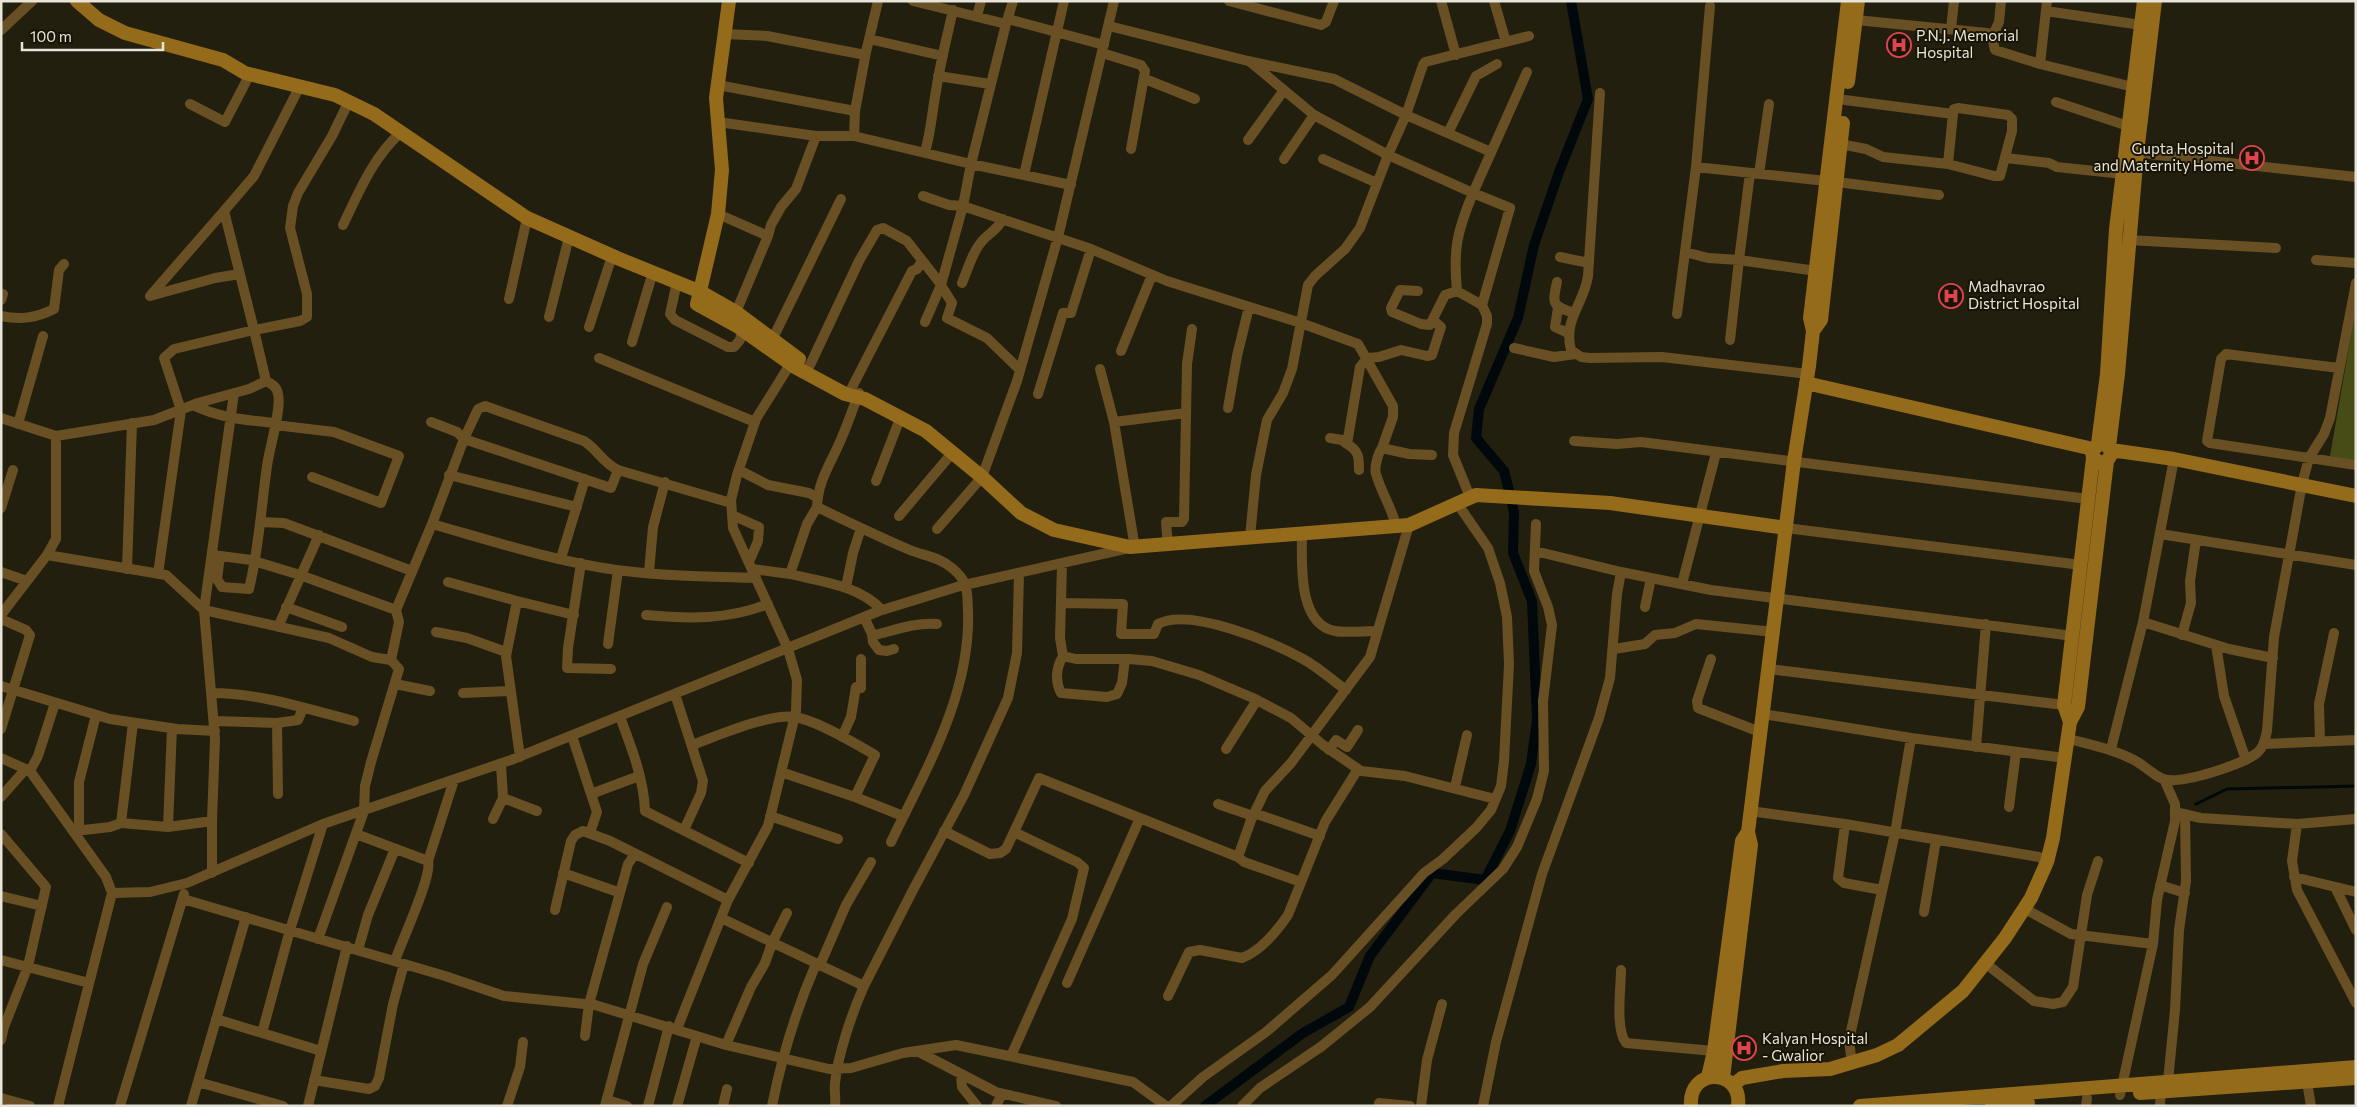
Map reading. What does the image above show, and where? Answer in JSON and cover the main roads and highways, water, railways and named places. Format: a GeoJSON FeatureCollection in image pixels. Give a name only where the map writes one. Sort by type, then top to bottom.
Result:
{"type":"FeatureCollection","features":[{"type":"Feature","properties":{"kind":"waterway"},"geometry":{"type":"LineString","coordinates":[[1205,1106],[1303,1033],[1349,1007],[1370,956],[1432,873],[1485,880],[1510,831],[1531,764],[1537,720],[1532,601],[1513,553],[1514,513],[1504,471],[1476,438],[1479,409],[1518,318],[1534,245],[1559,172],[1588,99],[1571,1]]}},
{"type":"Feature","properties":{"kind":"waterway"},"geometry":{"type":"LineString","coordinates":[[2196,804],[2227,789],[2356,786]]}},
{"type":"Feature","properties":{"kind":"place","name":"P.N.J. Memorial Hospital"},"geometry":{"type":"Point","coordinates":[1899,45]}},
{"type":"Feature","properties":{"kind":"place","name":"Gupta Hospital and Maternity Home"},"geometry":{"type":"Point","coordinates":[2252,158]}},
{"type":"Feature","properties":{"kind":"place","name":"Madhavrao District Hospital"},"geometry":{"type":"Point","coordinates":[1951,296]}},
{"type":"Feature","properties":{"kind":"place","name":"Kalyan Hospital - Gwalior"},"geometry":{"type":"Point","coordinates":[1744,1048]}}]}
